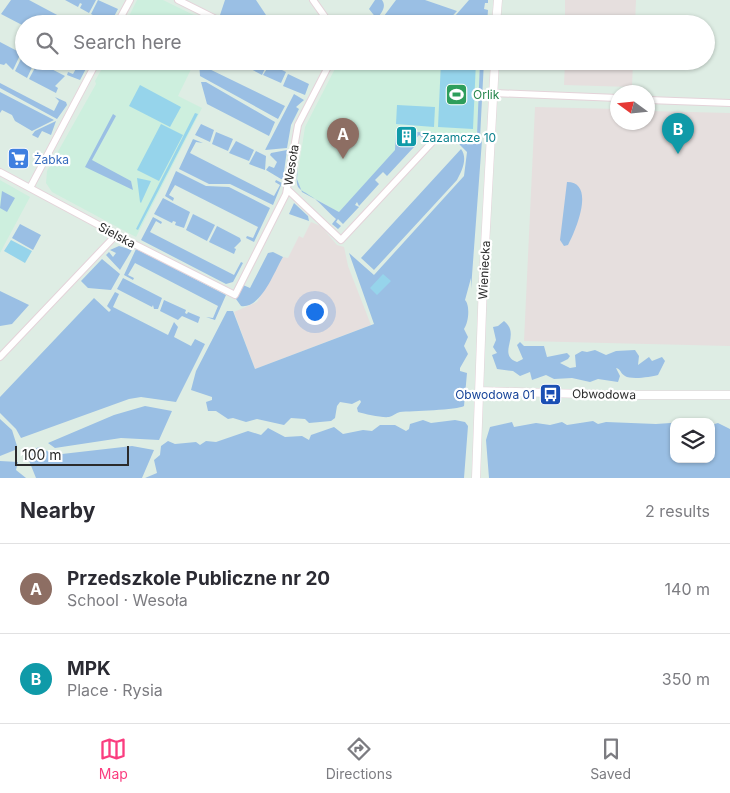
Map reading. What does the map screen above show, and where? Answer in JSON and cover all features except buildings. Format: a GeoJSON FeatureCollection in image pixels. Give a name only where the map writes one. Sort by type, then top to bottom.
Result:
{"type":"FeatureCollection","features":[{"type":"Feature","properties":{"kind":"street"},"geometry":{"type":"LineString","coordinates":[[122,15],[130,0]]}},
{"type":"Feature","properties":{"kind":"street"},"geometry":{"type":"LineString","coordinates":[[178,0],[208,15]]}},
{"type":"Feature","properties":{"kind":"street"},"geometry":{"type":"LineString","coordinates":[[313,0],[324,15]]}},
{"type":"Feature","properties":{"kind":"street"},"geometry":{"type":"LineString","coordinates":[[497,15],[498,0]]}},
{"type":"Feature","properties":{"kind":"street"},"geometry":{"type":"LineString","coordinates":[[30,188],[92,70]]}},
{"type":"Feature","properties":{"kind":"street","name":"Wesoła"},"geometry":{"type":"LineString","coordinates":[[235,295],[287,189],[297,128],[326,70]]}},
{"type":"Feature","properties":{"kind":"street","name":"Wieniecka"},"geometry":{"type":"LineString","coordinates":[[476,478],[494,70]]}},
{"type":"Feature","properties":{"kind":"street"},"geometry":{"type":"LineString","coordinates":[[493,93],[610,98]]}},
{"type":"Feature","properties":{"kind":"street"},"geometry":{"type":"LineString","coordinates":[[655,100],[730,103]]}},
{"type":"Feature","properties":{"kind":"street"},"geometry":{"type":"LineString","coordinates":[[287,189],[341,240],[437,137]]}},
{"type":"Feature","properties":{"kind":"street","name":"Sielska"},"geometry":{"type":"LineString","coordinates":[[0,172],[116,235],[235,295]]}},
{"type":"Feature","properties":{"kind":"street"},"geometry":{"type":"LineString","coordinates":[[0,357],[116,235]]}},
{"type":"Feature","properties":{"kind":"street","name":"Obwodowa"},"geometry":{"type":"LineString","coordinates":[[479,391],[606,395],[730,395]]}},
{"type":"Feature","properties":{"kind":"shaded area"},"geometry":{"type":"Polygon","coordinates":[[[11,0],[29,0],[57,15],[15,15],[15,21],[1,14],[11,0]]]}},
{"type":"Feature","properties":{"kind":"shaded area"},"geometry":{"type":"Polygon","coordinates":[[[65,0],[96,0],[89,13],[80,8],[82,4],[80,3],[78,7],[65,0]]]}},
{"type":"Feature","properties":{"kind":"shaded area"},"geometry":{"type":"Polygon","coordinates":[[[98,0],[118,9],[115,15],[91,14],[98,0]]]}},
{"type":"Feature","properties":{"kind":"shaded area"},"geometry":{"type":"Polygon","coordinates":[[[137,0],[163,0],[194,15],[130,15],[137,0]]]}},
{"type":"Feature","properties":{"kind":"shaded area"},"geometry":{"type":"Polygon","coordinates":[[[225,0],[256,0],[266,15],[220,15],[225,0]]]}},
{"type":"Feature","properties":{"kind":"shaded area"},"geometry":{"type":"Polygon","coordinates":[[[375,0],[382,0],[384,5],[380,15],[374,15],[369,9],[375,0]]]}},
{"type":"Feature","properties":{"kind":"shaded area"},"geometry":{"type":"Polygon","coordinates":[[[396,0],[425,0],[457,11],[453,15],[385,15],[396,0]]]}},
{"type":"Feature","properties":{"kind":"shaded area"},"geometry":{"type":"Polygon","coordinates":[[[469,0],[488,0],[488,3],[485,3],[484,9],[488,10],[488,15],[456,15],[469,0]]]}},
{"type":"Feature","properties":{"kind":"shaded area"},"geometry":{"type":"Polygon","coordinates":[[[565,0],[636,0],[635,15],[565,15],[565,0]]]}},
{"type":"Feature","properties":{"kind":"shaded area"},"geometry":{"type":"Polygon","coordinates":[[[0,42],[15,50],[15,66],[13,70],[6,63],[4,65],[0,64],[0,42]]]}},
{"type":"Feature","properties":{"kind":"shaded area"},"geometry":{"type":"Polygon","coordinates":[[[16,70],[31,70],[27,78],[16,70]]]}},
{"type":"Feature","properties":{"kind":"shaded area"},"geometry":{"type":"Polygon","coordinates":[[[34,70],[53,70],[65,76],[55,86],[58,88],[56,93],[29,79],[34,70]]]}},
{"type":"Feature","properties":{"kind":"shaded area"},"geometry":{"type":"Polygon","coordinates":[[[75,70],[85,70],[80,80],[67,75],[68,72],[73,74],[75,70]]]}},
{"type":"Feature","properties":{"kind":"shaded area"},"geometry":{"type":"Polygon","coordinates":[[[101,70],[191,70],[178,96],[202,108],[136,237],[52,192],[46,183],[47,171],[96,84],[95,81],[101,70]]]}},
{"type":"Feature","properties":{"kind":"shaded area"},"geometry":{"type":"Polygon","coordinates":[[[200,70],[211,70],[285,106],[278,119],[200,76],[200,70]]]}},
{"type":"Feature","properties":{"kind":"shaded area"},"geometry":{"type":"Polygon","coordinates":[[[253,70],[264,70],[262,75],[253,70]]]}},
{"type":"Feature","properties":{"kind":"shaded area"},"geometry":{"type":"Polygon","coordinates":[[[266,70],[282,70],[286,72],[281,83],[263,75],[266,70]]]}},
{"type":"Feature","properties":{"kind":"shaded area"},"geometry":{"type":"Polygon","coordinates":[[[334,70],[480,70],[477,135],[397,131],[396,150],[339,212],[302,192],[297,179],[305,127],[334,70]]]}},
{"type":"Feature","properties":{"kind":"shaded area","name":"Orlik"},"geometry":{"type":"Polygon","coordinates":[[[441,70],[476,70],[473,129],[438,127],[441,70]]]}},
{"type":"Feature","properties":{"kind":"shaded area"},"geometry":{"type":"Polygon","coordinates":[[[480,70],[484,70],[480,138],[442,137],[440,139],[435,135],[428,142],[419,135],[415,140],[406,133],[402,137],[414,147],[387,176],[383,172],[375,180],[379,184],[359,206],[357,202],[355,205],[359,207],[343,224],[338,219],[336,222],[341,226],[338,229],[332,224],[336,219],[315,199],[339,212],[395,150],[396,131],[477,135],[480,70]]]}},
{"type":"Feature","properties":{"kind":"shaded area"},"geometry":{"type":"Polygon","coordinates":[[[565,70],[633,70],[632,85],[564,85],[565,70]]]}},
{"type":"Feature","properties":{"kind":"shaded area"},"geometry":{"type":"Polygon","coordinates":[[[288,74],[309,84],[305,95],[283,86],[288,74]]]}},
{"type":"Feature","properties":{"kind":"shaded area"},"geometry":{"type":"Polygon","coordinates":[[[201,82],[206,82],[275,122],[269,136],[207,104],[201,82]]]}},
{"type":"Feature","properties":{"kind":"shaded area"},"geometry":{"type":"Polygon","coordinates":[[[0,83],[54,111],[59,101],[55,97],[66,102],[67,105],[57,119],[0,88],[0,83]]]}},
{"type":"Feature","properties":{"kind":"shaded area"},"geometry":{"type":"Polygon","coordinates":[[[140,85],[181,107],[170,127],[129,106],[140,85]]]}},
{"type":"Feature","properties":{"kind":"shaded area"},"geometry":{"type":"Polygon","coordinates":[[[0,92],[54,120],[32,131],[15,121],[12,115],[2,110],[0,113],[0,92]]]}},
{"type":"Feature","properties":{"kind":"shaded area"},"geometry":{"type":"Polygon","coordinates":[[[294,94],[304,100],[296,107],[299,109],[291,125],[287,148],[265,150],[294,94]]]}},
{"type":"Feature","properties":{"kind":"shaded area"},"geometry":{"type":"Polygon","coordinates":[[[397,105],[435,107],[434,127],[396,124],[397,105]]]}},
{"type":"Feature","properties":{"kind":"shaded area"},"geometry":{"type":"Polygon","coordinates":[[[535,107],[610,109],[610,130],[655,130],[655,111],[730,113],[730,346],[524,341],[535,107]]]}},
{"type":"Feature","properties":{"kind":"shaded area"},"geometry":{"type":"Polygon","coordinates":[[[195,113],[198,114],[138,230],[136,229],[195,113]]]}},
{"type":"Feature","properties":{"kind":"shaded area"},"geometry":{"type":"Polygon","coordinates":[[[113,114],[116,116],[92,160],[131,181],[133,190],[85,167],[113,114]]]}},
{"type":"Feature","properties":{"kind":"shaded area"},"geometry":{"type":"Polygon","coordinates":[[[56,121],[51,135],[42,131],[38,138],[32,135],[35,131],[56,121]]]}},
{"type":"Feature","properties":{"kind":"shaded area"},"geometry":{"type":"Polygon","coordinates":[[[161,124],[183,135],[159,181],[137,170],[161,124]]]}},
{"type":"Feature","properties":{"kind":"shaded area"},"geometry":{"type":"Polygon","coordinates":[[[201,124],[214,130],[210,142],[195,135],[201,124]]]}},
{"type":"Feature","properties":{"kind":"shaded area"},"geometry":{"type":"Polygon","coordinates":[[[216,132],[233,139],[228,151],[212,144],[216,132]]]}},
{"type":"Feature","properties":{"kind":"shaded area"},"geometry":{"type":"Polygon","coordinates":[[[193,139],[203,143],[196,142],[190,153],[274,196],[280,185],[275,182],[276,180],[282,183],[273,205],[230,184],[209,184],[179,169],[193,139]]]}},
{"type":"Feature","properties":{"kind":"shaded area"},"geometry":{"type":"Polygon","coordinates":[[[482,140],[471,289],[471,278],[465,300],[468,306],[468,314],[464,329],[468,337],[464,346],[468,354],[460,368],[460,371],[467,373],[464,406],[400,412],[386,417],[358,412],[357,408],[361,402],[360,400],[352,404],[340,402],[337,406],[335,418],[331,421],[309,423],[305,419],[291,418],[284,425],[257,419],[246,422],[233,418],[228,419],[216,411],[208,411],[206,402],[212,400],[212,397],[191,390],[196,371],[227,311],[233,311],[255,369],[374,324],[349,253],[374,275],[464,176],[467,152],[457,142],[477,143],[482,140]]]}},
{"type":"Feature","properties":{"kind":"shaded area"},"geometry":{"type":"Polygon","coordinates":[[[236,141],[254,150],[249,161],[229,153],[236,141]]]}},
{"type":"Feature","properties":{"kind":"shaded area"},"geometry":{"type":"Polygon","coordinates":[[[461,149],[464,160],[457,180],[374,270],[361,258],[461,149]]]}},
{"type":"Feature","properties":{"kind":"shaded area"},"geometry":{"type":"Polygon","coordinates":[[[287,150],[283,179],[281,179],[266,170],[269,166],[274,168],[277,162],[270,155],[271,153],[287,150]]]}},
{"type":"Feature","properties":{"kind":"shaded area"},"geometry":{"type":"Polygon","coordinates":[[[256,151],[266,156],[265,170],[249,164],[256,151]]]}},
{"type":"Feature","properties":{"kind":"shaded area"},"geometry":{"type":"Polygon","coordinates":[[[176,171],[206,186],[229,187],[270,208],[254,242],[246,238],[247,236],[253,238],[258,227],[175,185],[169,195],[174,198],[173,201],[165,196],[176,171]]]}},
{"type":"Feature","properties":{"kind":"shaded area"},"geometry":{"type":"Polygon","coordinates":[[[137,178],[151,181],[141,203],[140,202],[137,178]]]}},
{"type":"Feature","properties":{"kind":"shaded area"},"geometry":{"type":"Polygon","coordinates":[[[0,180],[30,197],[0,253],[0,180]]]}},
{"type":"Feature","properties":{"kind":"shaded area"},"geometry":{"type":"Polygon","coordinates":[[[567,182],[576,184],[581,190],[582,198],[575,229],[568,245],[564,246],[560,240],[567,182]]]}},
{"type":"Feature","properties":{"kind":"shaded area"},"geometry":{"type":"Polygon","coordinates":[[[2,191],[15,198],[7,212],[0,208],[2,191]]]}},
{"type":"Feature","properties":{"kind":"shaded area"},"geometry":{"type":"Polygon","coordinates":[[[163,198],[190,212],[184,228],[175,225],[176,222],[173,221],[172,223],[154,214],[163,198]]]}},
{"type":"Feature","properties":{"kind":"shaded area"},"geometry":{"type":"Polygon","coordinates":[[[294,203],[308,216],[309,221],[289,214],[294,203]]]}},
{"type":"Feature","properties":{"kind":"shaded area"},"geometry":{"type":"Polygon","coordinates":[[[193,214],[215,225],[207,241],[186,230],[193,214]]]}},
{"type":"Feature","properties":{"kind":"shaded area"},"geometry":{"type":"Polygon","coordinates":[[[153,217],[162,222],[161,224],[156,221],[150,232],[234,275],[241,262],[243,263],[233,282],[226,284],[141,240],[153,217]]]}},
{"type":"Feature","properties":{"kind":"shaded area"},"geometry":{"type":"Polygon","coordinates":[[[311,222],[321,226],[337,245],[344,247],[348,266],[371,325],[255,369],[234,312],[257,302],[283,257],[288,258],[299,236],[303,238],[311,222]]]}},
{"type":"Feature","properties":{"kind":"shaded area"},"geometry":{"type":"Polygon","coordinates":[[[20,224],[41,235],[33,250],[12,238],[20,224]]]}},
{"type":"Feature","properties":{"kind":"shaded area"},"geometry":{"type":"Polygon","coordinates":[[[217,226],[240,238],[241,241],[234,248],[236,249],[234,254],[209,242],[217,226]]]}},
{"type":"Feature","properties":{"kind":"shaded area"},"geometry":{"type":"Polygon","coordinates":[[[11,240],[32,251],[25,263],[4,251],[11,240]]]}},
{"type":"Feature","properties":{"kind":"shaded area"},"geometry":{"type":"Polygon","coordinates":[[[119,246],[132,250],[120,270],[106,255],[109,252],[113,257],[116,253],[110,250],[119,246]]]}},
{"type":"Feature","properties":{"kind":"shaded area"},"geometry":{"type":"Polygon","coordinates":[[[136,249],[226,295],[215,320],[206,317],[213,318],[218,306],[135,263],[128,275],[134,278],[133,280],[124,275],[136,249]]]}},
{"type":"Feature","properties":{"kind":"shaded area"},"geometry":{"type":"Polygon","coordinates":[[[273,252],[283,257],[266,288],[255,302],[241,306],[236,299],[243,285],[250,288],[268,253],[273,252]]]}},
{"type":"Feature","properties":{"kind":"shaded area"},"geometry":{"type":"Polygon","coordinates":[[[102,259],[120,274],[111,290],[88,288],[81,281],[102,259]]]}},
{"type":"Feature","properties":{"kind":"shaded area"},"geometry":{"type":"Polygon","coordinates":[[[383,274],[391,281],[377,295],[370,288],[383,274]]]}},
{"type":"Feature","properties":{"kind":"shaded area"},"geometry":{"type":"Polygon","coordinates":[[[123,278],[162,298],[158,309],[154,309],[153,305],[152,307],[117,289],[123,278]]]}},
{"type":"Feature","properties":{"kind":"shaded area"},"geometry":{"type":"Polygon","coordinates":[[[0,291],[29,305],[12,324],[0,326],[0,291]]]}},
{"type":"Feature","properties":{"kind":"shaded area"},"geometry":{"type":"Polygon","coordinates":[[[115,292],[119,294],[113,307],[168,335],[174,322],[178,327],[174,337],[191,346],[195,339],[205,344],[176,402],[141,397],[129,399],[21,438],[16,429],[0,413],[0,397],[94,298],[109,312],[111,310],[107,306],[115,292]]]}},
{"type":"Feature","properties":{"kind":"shaded area"},"geometry":{"type":"Polygon","coordinates":[[[164,300],[186,310],[185,313],[187,314],[188,312],[200,317],[198,323],[182,316],[178,320],[160,311],[164,300]]]}},
{"type":"Feature","properties":{"kind":"shaded area"},"geometry":{"type":"Polygon","coordinates":[[[504,321],[509,326],[511,332],[509,354],[511,359],[517,362],[523,359],[517,345],[520,342],[524,346],[544,346],[547,357],[567,353],[570,356],[568,359],[560,363],[570,368],[576,367],[575,355],[582,351],[595,350],[606,355],[616,351],[635,350],[639,356],[638,365],[649,357],[652,361],[662,357],[665,361],[658,375],[646,377],[628,377],[616,368],[620,376],[618,382],[598,379],[590,382],[572,378],[554,379],[546,375],[532,380],[530,372],[520,376],[513,371],[497,369],[492,355],[497,353],[493,347],[496,340],[493,327],[498,326],[504,321]]]}},
{"type":"Feature","properties":{"kind":"shaded area"},"geometry":{"type":"Polygon","coordinates":[[[145,406],[172,411],[159,440],[121,438],[55,448],[48,443],[114,415],[145,406]]]}},
{"type":"Feature","properties":{"kind":"shaded area"},"geometry":{"type":"Polygon","coordinates":[[[0,419],[12,430],[17,446],[15,450],[0,456],[0,419]]]}},
{"type":"Feature","properties":{"kind":"shaded area"},"geometry":{"type":"Polygon","coordinates":[[[423,420],[431,423],[455,420],[465,422],[468,426],[464,478],[145,478],[157,473],[154,460],[160,455],[161,446],[168,441],[175,444],[196,442],[200,445],[206,441],[216,442],[248,431],[261,435],[268,428],[285,437],[302,436],[309,440],[311,435],[334,427],[343,434],[363,430],[372,431],[380,425],[395,425],[406,431],[409,429],[410,424],[423,420]]]}},
{"type":"Feature","properties":{"kind":"shaded area"},"geometry":{"type":"Polygon","coordinates":[[[593,421],[598,424],[606,422],[670,423],[670,463],[715,463],[715,424],[718,423],[730,429],[730,478],[489,478],[486,440],[490,427],[512,422],[514,427],[536,423],[550,425],[562,422],[567,425],[593,421]]]}},
{"type":"Feature","properties":{"kind":"shaded area"},"geometry":{"type":"Polygon","coordinates":[[[132,446],[154,450],[142,478],[36,478],[26,453],[39,447],[51,453],[62,454],[132,446]]]}},
{"type":"Feature","properties":{"kind":"shaded area"},"geometry":{"type":"Polygon","coordinates":[[[0,461],[18,462],[16,470],[26,478],[0,478],[0,461]]]}},
{"type":"Feature","properties":{"kind":"place","name":"Orlik"},"geometry":{"type":"Point","coordinates":[457,94]}},
{"type":"Feature","properties":{"kind":"place","name":"Zazamcze 10"},"geometry":{"type":"Point","coordinates":[406,137]}},
{"type":"Feature","properties":{"kind":"place","name":"MPK"},"geometry":{"type":"Point","coordinates":[678,154]}},
{"type":"Feature","properties":{"kind":"place","name":"Żabka"},"geometry":{"type":"Point","coordinates":[18,159]}},
{"type":"Feature","properties":{"kind":"place","name":"Przedszkole Publiczne nr 20"},"geometry":{"type":"Point","coordinates":[343,159]}},
{"type":"Feature","properties":{"kind":"place","name":"Obwodowa 01"},"geometry":{"type":"Point","coordinates":[551,394]}}]}
